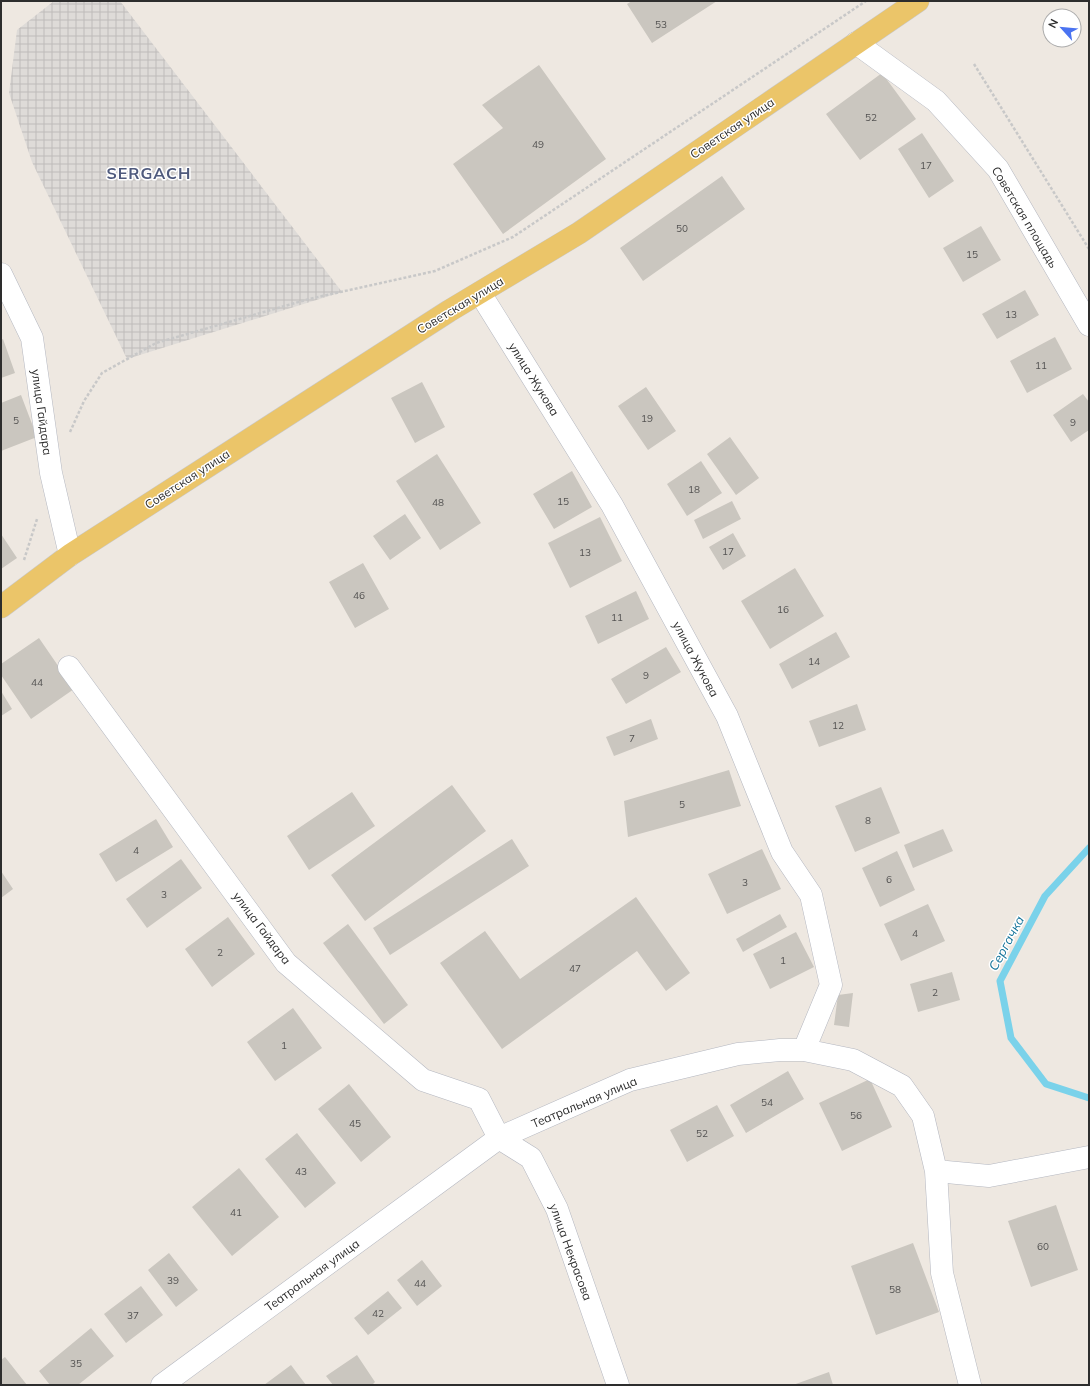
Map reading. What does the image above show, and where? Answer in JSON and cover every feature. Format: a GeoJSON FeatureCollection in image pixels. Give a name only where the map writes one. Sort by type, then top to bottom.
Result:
{"type":"FeatureCollection","features":[{"type":"Feature","properties":{"kind":"main road","name":"Советская улица"},"geometry":{"type":"LineString","coordinates":[[1,607],[70,555],[449,311],[578,233],[918,1]]}},
{"type":"Feature","properties":{"kind":"street","name":"Советская площадь"},"geometry":{"type":"LineString","coordinates":[[856,44],[936,101],[998,170],[1089,325]]}},
{"type":"Feature","properties":{"kind":"street","name":"улица Гайдара"},"geometry":{"type":"LineString","coordinates":[[1,274],[32,338],[51,473],[70,555]]}},
{"type":"Feature","properties":{"kind":"street","name":"улица Жукова"},"geometry":{"type":"LineString","coordinates":[[480,293],[616,512],[726,716],[782,852],[811,895],[831,985],[804,1050]]}},
{"type":"Feature","properties":{"kind":"street","name":"улица Гайдара"},"geometry":{"type":"LineString","coordinates":[[69,667],[286,963],[423,1080],[479,1099],[499,1138]]}},
{"type":"Feature","properties":{"kind":"street","name":"Театральная улица"},"geometry":{"type":"LineString","coordinates":[[162,1385],[499,1138],[630,1080],[738,1054],[780,1050],[804,1050],[852,1060],[902,1086],[923,1116],[936,1171],[942,1273],[970,1385]]}},
{"type":"Feature","properties":{"kind":"street","name":"улица Некрасова"},"geometry":{"type":"LineString","coordinates":[[499,1138],[531,1158],[557,1209],[618,1385]]}},
{"type":"Feature","properties":{"kind":"street"},"geometry":{"type":"LineString","coordinates":[[936,1171],[989,1176],[1089,1157]]}},
{"type":"Feature","properties":{"kind":"path"},"geometry":{"type":"LineString","coordinates":[[68,437],[84,401],[102,373],[164,341],[309,299],[435,271],[513,237],[866,1]]}},
{"type":"Feature","properties":{"kind":"path"},"geometry":{"type":"LineString","coordinates":[[974,64],[1089,250]]}},
{"type":"Feature","properties":{"kind":"path"},"geometry":{"type":"LineString","coordinates":[[18,565],[24,560],[38,517]]}},
{"type":"Feature","properties":{"kind":"shaded area"},"geometry":{"type":"Polygon","coordinates":[[[54,1],[120,1],[342,292],[127,359],[32,162],[9,93],[17,30],[54,1]]]}},
{"type":"Feature","properties":{"kind":"building"},"geometry":{"type":"Polygon","coordinates":[[[632,1],[717,1],[652,43],[627,4],[632,1]]]}},
{"type":"Feature","properties":{"kind":"building"},"geometry":{"type":"Polygon","coordinates":[[[539,65],[606,159],[503,234],[453,164],[503,128],[482,105],[539,65]]]}},
{"type":"Feature","properties":{"kind":"building"},"geometry":{"type":"Polygon","coordinates":[[[882,73],[916,119],[860,160],[826,114],[882,73]]]}},
{"type":"Feature","properties":{"kind":"building"},"geometry":{"type":"Polygon","coordinates":[[[922,133],[954,181],[929,198],[898,149],[922,133]]]}},
{"type":"Feature","properties":{"kind":"building"},"geometry":{"type":"Polygon","coordinates":[[[722,176],[745,209],[643,281],[620,248],[722,176]]]}},
{"type":"Feature","properties":{"kind":"building"},"geometry":{"type":"Polygon","coordinates":[[[981,226],[1001,260],[963,282],[943,248],[981,226]]]}},
{"type":"Feature","properties":{"kind":"building"},"geometry":{"type":"Polygon","coordinates":[[[1025,290],[1039,315],[997,339],[982,314],[1025,290]]]}},
{"type":"Feature","properties":{"kind":"building"},"geometry":{"type":"Polygon","coordinates":[[[1055,337],[1072,369],[1027,393],[1010,361],[1055,337]]]}},
{"type":"Feature","properties":{"kind":"building"},"geometry":{"type":"Polygon","coordinates":[[[3,339],[15,373],[1,378],[1,340],[3,339]]]}},
{"type":"Feature","properties":{"kind":"building"},"geometry":{"type":"Polygon","coordinates":[[[422,382],[445,427],[415,443],[391,398],[422,382]]]}},
{"type":"Feature","properties":{"kind":"building"},"geometry":{"type":"Polygon","coordinates":[[[646,387],[676,431],[648,450],[618,406],[646,387]]]}},
{"type":"Feature","properties":{"kind":"building"},"geometry":{"type":"Polygon","coordinates":[[[1083,394],[1089,402],[1089,430],[1071,442],[1053,415],[1083,394]]]}},
{"type":"Feature","properties":{"kind":"building"},"geometry":{"type":"Polygon","coordinates":[[[21,395],[37,437],[1,451],[1,403],[21,395]]]}},
{"type":"Feature","properties":{"kind":"building"},"geometry":{"type":"Polygon","coordinates":[[[730,437],[759,478],[736,495],[707,454],[730,437]]]}},
{"type":"Feature","properties":{"kind":"building"},"geometry":{"type":"Polygon","coordinates":[[[437,454],[481,523],[440,550],[396,481],[437,454]]]}},
{"type":"Feature","properties":{"kind":"building"},"geometry":{"type":"Polygon","coordinates":[[[701,461],[722,493],[687,516],[667,484],[701,461]]]}},
{"type":"Feature","properties":{"kind":"building"},"geometry":{"type":"Polygon","coordinates":[[[572,471],[592,507],[554,529],[533,494],[572,471]]]}},
{"type":"Feature","properties":{"kind":"building"},"geometry":{"type":"Polygon","coordinates":[[[732,501],[741,519],[703,539],[694,520],[732,501]]]}},
{"type":"Feature","properties":{"kind":"building"},"geometry":{"type":"Polygon","coordinates":[[[405,514],[421,538],[390,560],[373,536],[405,514]]]}},
{"type":"Feature","properties":{"kind":"building"},"geometry":{"type":"Polygon","coordinates":[[[600,517],[622,561],[570,588],[548,543],[600,517]]]}},
{"type":"Feature","properties":{"kind":"building"},"geometry":{"type":"Polygon","coordinates":[[[733,533],[746,556],[723,570],[709,547],[733,533]]]}},
{"type":"Feature","properties":{"kind":"building"},"geometry":{"type":"Polygon","coordinates":[[[1,534],[17,558],[1,569],[1,534]]]}},
{"type":"Feature","properties":{"kind":"building"},"geometry":{"type":"Polygon","coordinates":[[[363,563],[389,609],[355,628],[329,582],[363,563]]]}},
{"type":"Feature","properties":{"kind":"building"},"geometry":{"type":"Polygon","coordinates":[[[795,568],[824,616],[770,649],[741,601],[795,568]]]}},
{"type":"Feature","properties":{"kind":"building"},"geometry":{"type":"Polygon","coordinates":[[[636,591],[649,619],[598,644],[585,616],[636,591]]]}},
{"type":"Feature","properties":{"kind":"building"},"geometry":{"type":"Polygon","coordinates":[[[836,632],[850,657],[792,689],[779,664],[836,632]]]}},
{"type":"Feature","properties":{"kind":"building"},"geometry":{"type":"Polygon","coordinates":[[[39,638],[74,689],[31,719],[1,675],[1,664],[39,638]]]}},
{"type":"Feature","properties":{"kind":"building"},"geometry":{"type":"Polygon","coordinates":[[[666,647],[681,672],[626,704],[611,679],[666,647]]]}},
{"type":"Feature","properties":{"kind":"building"},"geometry":{"type":"Polygon","coordinates":[[[1,691],[12,709],[1,716],[1,691]]]}},
{"type":"Feature","properties":{"kind":"building"},"geometry":{"type":"Polygon","coordinates":[[[857,704],[866,730],[819,747],[809,721],[857,704]]]}},
{"type":"Feature","properties":{"kind":"building"},"geometry":{"type":"Polygon","coordinates":[[[651,719],[658,739],[614,756],[606,737],[651,719]]]}},
{"type":"Feature","properties":{"kind":"building"},"geometry":{"type":"Polygon","coordinates":[[[729,770],[741,806],[628,837],[624,801],[729,770]]]}},
{"type":"Feature","properties":{"kind":"building"},"geometry":{"type":"Polygon","coordinates":[[[452,785],[486,831],[365,921],[331,875],[452,785]]]}},
{"type":"Feature","properties":{"kind":"building"},"geometry":{"type":"Polygon","coordinates":[[[881,787],[900,833],[855,852],[835,806],[881,787]]]}},
{"type":"Feature","properties":{"kind":"building"},"geometry":{"type":"Polygon","coordinates":[[[352,792],[375,826],[309,870],[287,836],[352,792]]]}},
{"type":"Feature","properties":{"kind":"building"},"geometry":{"type":"Polygon","coordinates":[[[156,819],[173,847],[116,882],[99,854],[156,819]]]}},
{"type":"Feature","properties":{"kind":"building"},"geometry":{"type":"Polygon","coordinates":[[[943,829],[953,851],[913,868],[904,845],[943,829]]]}},
{"type":"Feature","properties":{"kind":"building"},"geometry":{"type":"Polygon","coordinates":[[[512,839],[529,866],[390,955],[373,928],[512,839]]]}},
{"type":"Feature","properties":{"kind":"building"},"geometry":{"type":"Polygon","coordinates":[[[762,849],[781,889],[727,914],[708,874],[762,849]]]}},
{"type":"Feature","properties":{"kind":"building"},"geometry":{"type":"Polygon","coordinates":[[[897,851],[915,890],[880,907],[862,868],[897,851]]]}},
{"type":"Feature","properties":{"kind":"building"},"geometry":{"type":"Polygon","coordinates":[[[181,859],[202,888],[147,928],[126,899],[181,859]]]}},
{"type":"Feature","properties":{"kind":"building"},"geometry":{"type":"Polygon","coordinates":[[[1,871],[13,889],[1,898],[1,871]]]}},
{"type":"Feature","properties":{"kind":"building"},"geometry":{"type":"Polygon","coordinates":[[[636,897],[690,973],[666,991],[637,951],[502,1049],[440,963],[485,931],[520,979],[636,897]]]}},
{"type":"Feature","properties":{"kind":"building"},"geometry":{"type":"Polygon","coordinates":[[[928,904],[945,941],[901,961],[884,924],[928,904]]]}},
{"type":"Feature","properties":{"kind":"building"},"geometry":{"type":"Polygon","coordinates":[[[780,914],[787,927],[743,952],[736,939],[780,914]]]}},
{"type":"Feature","properties":{"kind":"building"},"geometry":{"type":"Polygon","coordinates":[[[228,917],[255,954],[212,987],[185,949],[228,917]]]}},
{"type":"Feature","properties":{"kind":"building"},"geometry":{"type":"Polygon","coordinates":[[[348,924],[408,1005],[384,1024],[323,943],[348,924]]]}},
{"type":"Feature","properties":{"kind":"building"},"geometry":{"type":"Polygon","coordinates":[[[796,932],[814,967],[770,989],[753,954],[796,932]]]}},
{"type":"Feature","properties":{"kind":"building"},"geometry":{"type":"Polygon","coordinates":[[[952,972],[960,1000],[918,1012],[910,984],[952,972]]]}},
{"type":"Feature","properties":{"kind":"building"},"geometry":{"type":"Polygon","coordinates":[[[853,993],[849,1027],[834,1025],[838,995],[853,993]]]}},
{"type":"Feature","properties":{"kind":"building"},"geometry":{"type":"Polygon","coordinates":[[[293,1008],[322,1048],[275,1081],[247,1042],[293,1008]]]}},
{"type":"Feature","properties":{"kind":"building"},"geometry":{"type":"Polygon","coordinates":[[[788,1071],[804,1099],[746,1133],[730,1105],[788,1071]]]}},
{"type":"Feature","properties":{"kind":"building"},"geometry":{"type":"Polygon","coordinates":[[[870,1079],[892,1127],[842,1151],[819,1103],[870,1079]]]}},
{"type":"Feature","properties":{"kind":"building"},"geometry":{"type":"Polygon","coordinates":[[[349,1084],[391,1137],[361,1162],[318,1109],[349,1084]]]}},
{"type":"Feature","properties":{"kind":"building"},"geometry":{"type":"Polygon","coordinates":[[[717,1105],[734,1136],[687,1162],[670,1130],[717,1105]]]}},
{"type":"Feature","properties":{"kind":"building"},"geometry":{"type":"Polygon","coordinates":[[[297,1133],[336,1183],[305,1208],[265,1159],[297,1133]]]}},
{"type":"Feature","properties":{"kind":"building"},"geometry":{"type":"Polygon","coordinates":[[[239,1168],[279,1217],[232,1256],[192,1207],[239,1168]]]}},
{"type":"Feature","properties":{"kind":"building"},"geometry":{"type":"Polygon","coordinates":[[[1056,1205],[1078,1270],[1031,1287],[1008,1221],[1056,1205]]]}},
{"type":"Feature","properties":{"kind":"building"},"geometry":{"type":"Polygon","coordinates":[[[913,1243],[939,1312],[876,1335],[851,1266],[913,1243]]]}},
{"type":"Feature","properties":{"kind":"building"},"geometry":{"type":"Polygon","coordinates":[[[169,1253],[198,1290],[176,1307],[148,1270],[169,1253]]]}},
{"type":"Feature","properties":{"kind":"building"},"geometry":{"type":"Polygon","coordinates":[[[422,1260],[442,1286],[417,1306],[397,1280],[422,1260]]]}},
{"type":"Feature","properties":{"kind":"building"},"geometry":{"type":"Polygon","coordinates":[[[141,1286],[163,1315],[126,1343],[104,1314],[141,1286]]]}},
{"type":"Feature","properties":{"kind":"building"},"geometry":{"type":"Polygon","coordinates":[[[388,1291],[402,1308],[368,1335],[354,1318],[388,1291]]]}},
{"type":"Feature","properties":{"kind":"building"},"geometry":{"type":"Polygon","coordinates":[[[91,1328],[114,1356],[78,1385],[50,1385],[39,1371],[91,1328]]]}},
{"type":"Feature","properties":{"kind":"building"},"geometry":{"type":"Polygon","coordinates":[[[357,1355],[375,1382],[372,1385],[333,1385],[326,1376],[357,1355]]]}},
{"type":"Feature","properties":{"kind":"building"},"geometry":{"type":"Polygon","coordinates":[[[5,1357],[27,1385],[1,1385],[1,1360],[5,1357]]]}},
{"type":"Feature","properties":{"kind":"building"},"geometry":{"type":"Polygon","coordinates":[[[291,1365],[306,1385],[264,1385],[291,1365]]]}},
{"type":"Feature","properties":{"kind":"building"},"geometry":{"type":"Polygon","coordinates":[[[829,1372],[833,1385],[793,1385],[829,1372]]]}},
{"type":"Feature","properties":{"kind":"waterway","name":"Сергачка"},"geometry":{"type":"LineString","coordinates":[[1089,848],[1045,896],[1000,981],[1011,1038],[1046,1084],[1089,1098]]}},
{"type":"Feature","properties":{"kind":"district","name":"SERGACH"},"geometry":{"type":"Point","coordinates":[149,173]}}]}
